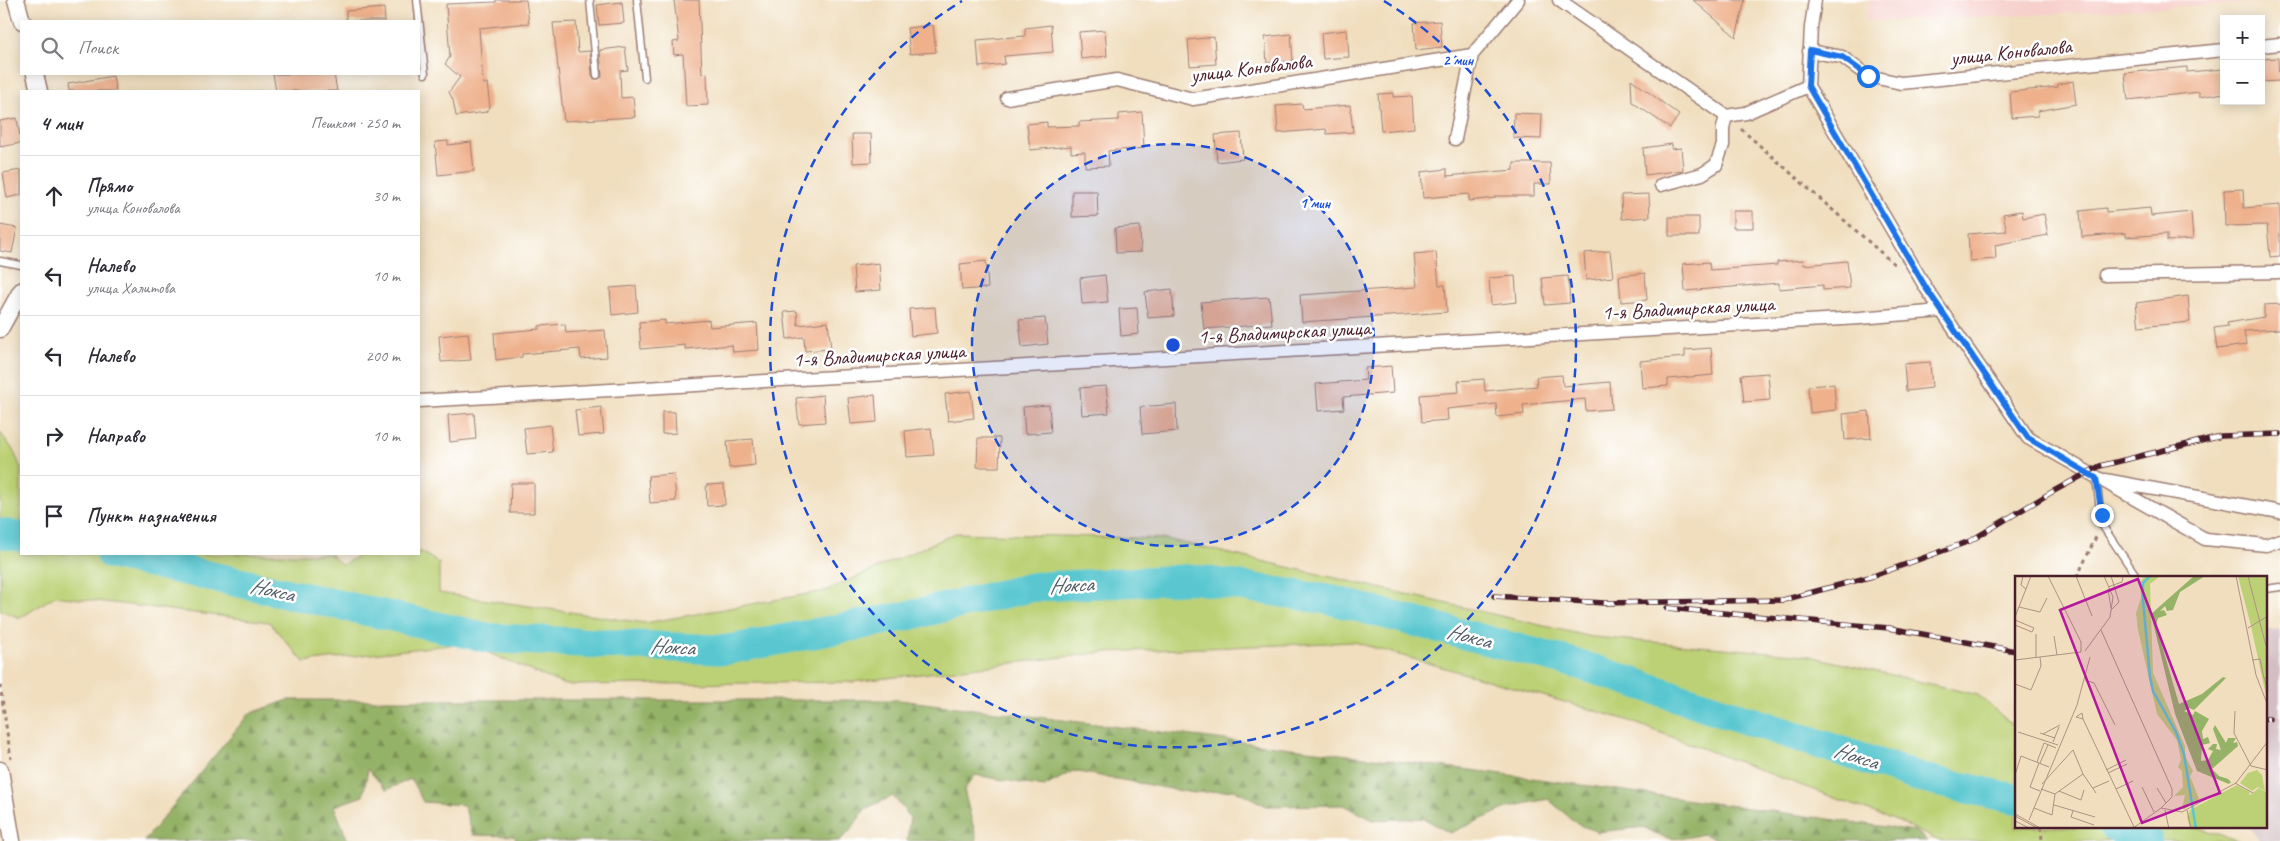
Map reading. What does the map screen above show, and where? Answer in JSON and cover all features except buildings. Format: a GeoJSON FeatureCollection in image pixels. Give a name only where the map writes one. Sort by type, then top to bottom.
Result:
{"type":"FeatureCollection","features":[{"type":"Feature","properties":{"kind":"street"},"geometry":{"type":"LineString","coordinates":[[16,0],[22,20]]}},
{"type":"Feature","properties":{"kind":"street"},"geometry":{"type":"LineString","coordinates":[[1455,139],[1472,55],[1518,0]]}},
{"type":"Feature","properties":{"kind":"street"},"geometry":{"type":"LineString","coordinates":[[1559,0],[1726,116],[1746,113],[1808,86]]}},
{"type":"Feature","properties":{"kind":"street"},"geometry":{"type":"LineString","coordinates":[[1815,0],[1808,86],[1941,311],[2028,438],[2205,539],[2266,544],[2280,540]]}},
{"type":"Feature","properties":{"kind":"street"},"geometry":{"type":"LineString","coordinates":[[2265,46],[2280,44]]}},
{"type":"Feature","properties":{"kind":"street","name":"улица Коновалова"},"geometry":{"type":"LineString","coordinates":[[1810,50],[1842,57],[1868,76],[1901,83],[2220,50]]}},
{"type":"Feature","properties":{"kind":"street","name":"улица Коновалова"},"geometry":{"type":"LineString","coordinates":[[1007,98],[1117,80],[1193,99],[1472,55]]}},
{"type":"Feature","properties":{"kind":"street"},"geometry":{"type":"LineString","coordinates":[[35,75],[39,90]]}},
{"type":"Feature","properties":{"kind":"street"},"geometry":{"type":"LineString","coordinates":[[1661,184],[1702,174],[1716,165],[1723,145],[1723,128],[1726,116]]}},
{"type":"Feature","properties":{"kind":"street"},"geometry":{"type":"LineString","coordinates":[[2105,274],[2280,272]]}},
{"type":"Feature","properties":{"kind":"street"},"geometry":{"type":"LineString","coordinates":[[0,329],[20,293]]}},
{"type":"Feature","properties":{"kind":"street","name":"1-я Владимирская улица"},"geometry":{"type":"LineString","coordinates":[[420,401],[1860,318],[1941,311]]}},
{"type":"Feature","properties":{"kind":"street"},"geometry":{"type":"LineString","coordinates":[[2096,478],[2280,512]]}},
{"type":"Feature","properties":{"kind":"street"},"geometry":{"type":"LineString","coordinates":[[0,770],[12,841]]}},
{"type":"Feature","properties":{"kind":"lane"},"geometry":{"type":"LineString","coordinates":[[418,0],[420,20]]}},
{"type":"Feature","properties":{"kind":"lane"},"geometry":{"type":"LineString","coordinates":[[590,0],[597,75]]}},
{"type":"Feature","properties":{"kind":"lane"},"geometry":{"type":"LineString","coordinates":[[637,0],[645,78]]}},
{"type":"Feature","properties":{"kind":"lane"},"geometry":{"type":"LineString","coordinates":[[420,21],[425,74]]}},
{"type":"Feature","properties":{"kind":"lane"},"geometry":{"type":"LineString","coordinates":[[0,261],[20,265]]}},
{"type":"Feature","properties":{"kind":"lane"},"geometry":{"type":"LineString","coordinates":[[2096,478],[2102,525],[2136,576]]}},
{"type":"Feature","properties":{"kind":"path"},"geometry":{"type":"LineString","coordinates":[[1726,116],[1899,269]]}},
{"type":"Feature","properties":{"kind":"path"},"geometry":{"type":"LineString","coordinates":[[2077,576],[2102,525]]}},
{"type":"Feature","properties":{"kind":"path"},"geometry":{"type":"LineString","coordinates":[[2041,828],[2042,841]]}},
{"type":"Feature","properties":{"kind":"shaded area"},"geometry":{"type":"Polygon","coordinates":[[[1870,0],[2280,1],[2016,16],[1865,21],[1870,0]]]}},
{"type":"Feature","properties":{"kind":"shaded area"},"geometry":{"type":"Polygon","coordinates":[[[2268,630],[2280,630],[2280,841],[2260,841],[2250,828],[2268,828],[2268,630]]]}},
{"type":"Feature","properties":{"kind":"green space"},"geometry":{"type":"Polygon","coordinates":[[[0,432],[13,450],[20,466],[20,555],[331,555],[342,565],[360,555],[420,555],[420,552],[439,563],[439,593],[645,623],[825,591],[956,533],[1166,539],[1592,637],[1805,655],[1978,695],[2015,727],[2015,828],[2198,828],[2240,841],[1939,841],[1899,822],[1624,719],[1354,642],[1106,652],[853,682],[565,685],[465,643],[304,662],[269,622],[55,596],[20,618],[0,610],[0,432]]]}},
{"type":"Feature","properties":{"kind":"green space"},"geometry":{"type":"Polygon","coordinates":[[[288,700],[899,700],[1495,773],[1915,831],[1927,841],[1722,841],[1703,834],[1678,839],[1659,835],[1644,827],[1598,832],[1577,824],[1548,799],[1509,807],[1450,833],[1423,818],[1373,820],[1344,805],[1267,806],[1235,790],[1193,793],[1073,771],[1044,787],[975,775],[964,790],[977,841],[907,841],[910,817],[893,796],[865,809],[850,831],[839,841],[517,841],[514,836],[473,835],[464,805],[423,802],[411,779],[386,790],[368,769],[363,796],[334,806],[348,841],[144,841],[249,714],[288,700]]]}},
{"type":"Feature","properties":{"kind":"waterway","name":"Нокса"},"geometry":{"type":"LineString","coordinates":[[0,533],[20,537]]}},
{"type":"Feature","properties":{"kind":"waterway","name":"Нокса"},"geometry":{"type":"LineString","coordinates":[[115,555],[489,638],[726,650],[907,616],[1033,587],[1193,579],[1331,600],[1581,665],[1925,779],[2015,799]]}},
{"type":"Feature","properties":{"kind":"waterway","name":"Нокса"},"geometry":{"type":"LineString","coordinates":[[2116,828],[2148,841]]}},
{"type":"Feature","properties":{"kind":"railway"},"geometry":{"type":"LineString","coordinates":[[1494,596],[1604,603],[1783,600],[1873,576],[1970,541],[2100,466],[2221,436],[2280,434]]}},
{"type":"Feature","properties":{"kind":"railway"},"geometry":{"type":"LineString","coordinates":[[1667,608],[1889,628],[2015,651]]}},
{"type":"Feature","properties":{"kind":"route"},"geometry":{"type":"LineString","coordinates":[[1868,76],[1842,57],[1810,50],[1808,86],[1926,288],[1952,329],[2028,438],[2096,478],[2102,515]]}}]}
